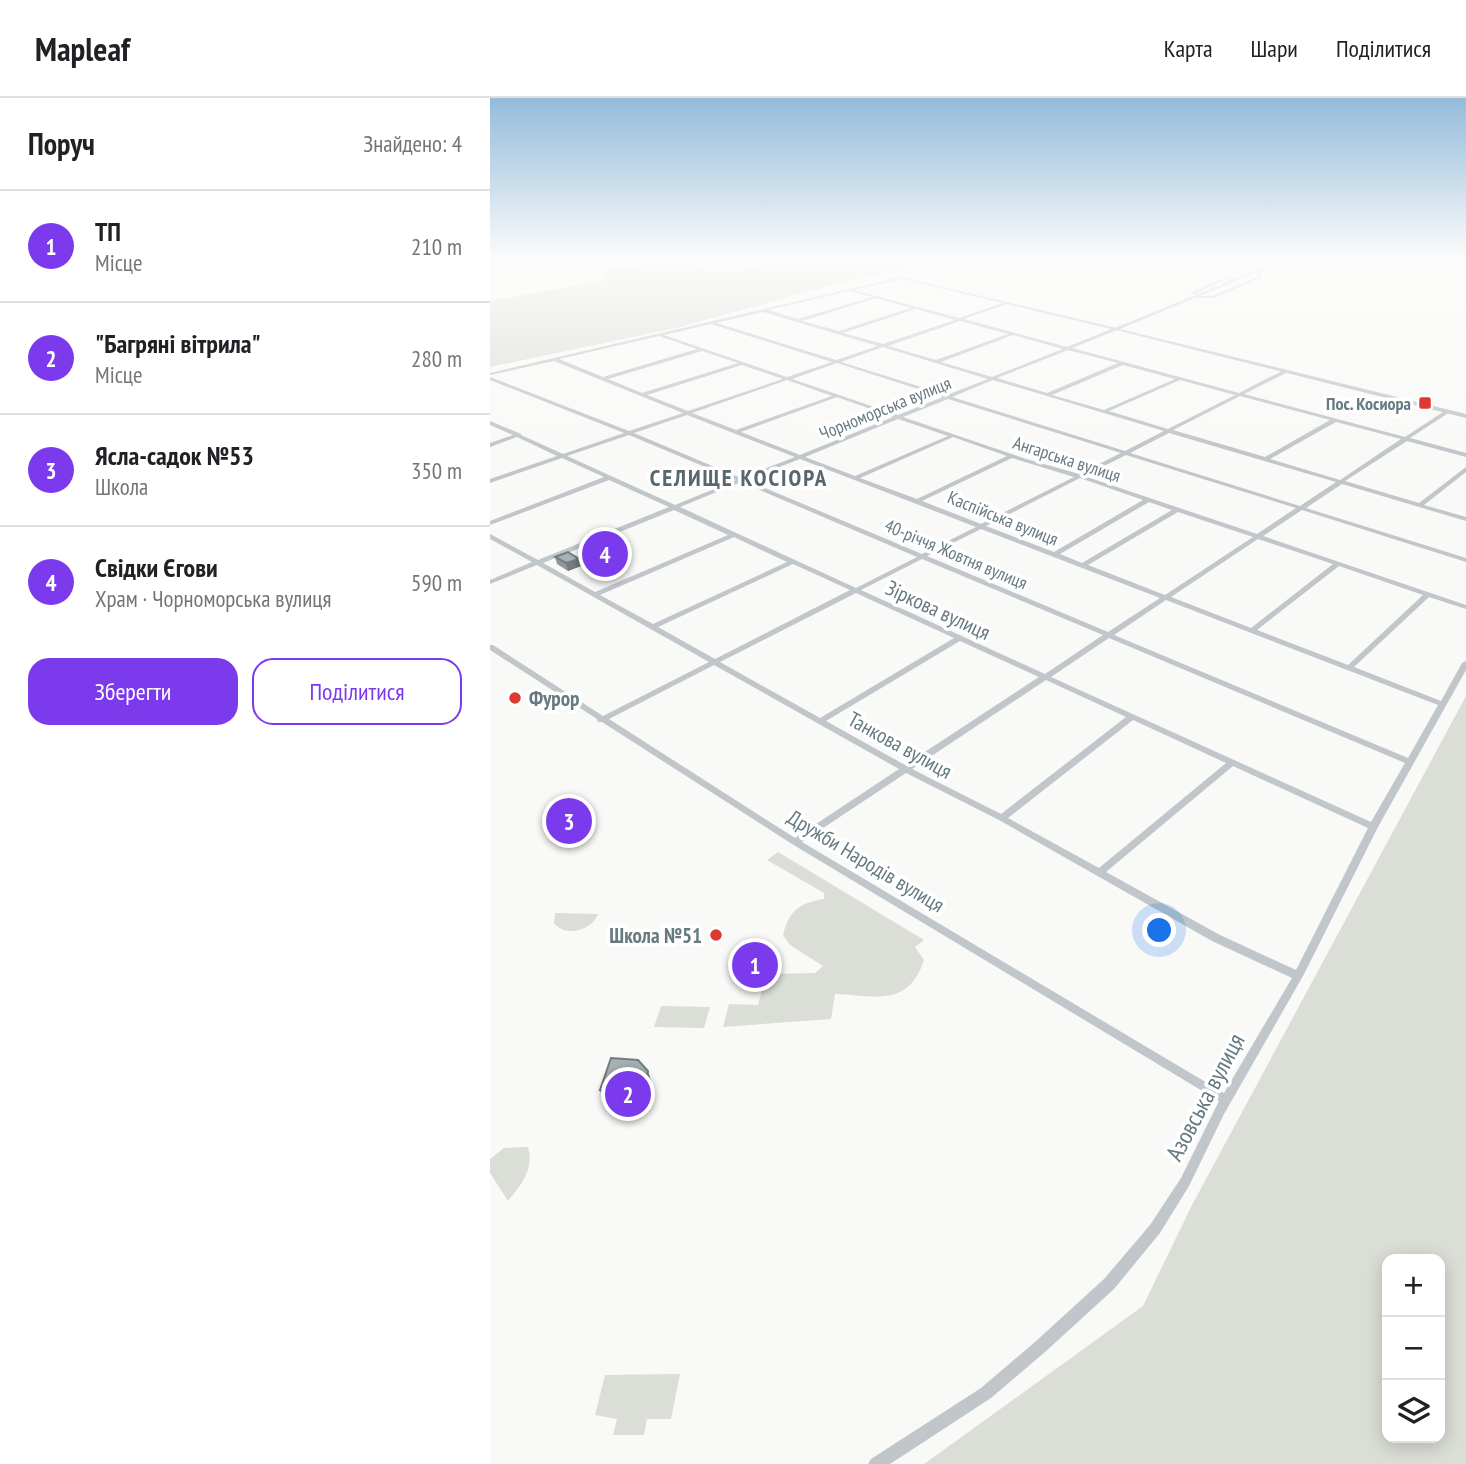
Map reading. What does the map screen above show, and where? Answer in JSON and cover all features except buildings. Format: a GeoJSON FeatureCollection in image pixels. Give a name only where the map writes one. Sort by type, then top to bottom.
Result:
{"type":"FeatureCollection","features":[{"type":"Feature","properties":{"kind":"street"},"geometry":{"type":"LineString","coordinates":[[490,376],[718,322]]}},
{"type":"Feature","properties":{"kind":"street"},"geometry":{"type":"LineString","coordinates":[[802,322],[1466,519]]}},
{"type":"Feature","properties":{"kind":"street"},"geometry":{"type":"LineString","coordinates":[[840,333],[875,322]]}},
{"type":"Feature","properties":{"kind":"street"},"geometry":{"type":"LineString","coordinates":[[490,481],[952,322]]}},
{"type":"Feature","properties":{"kind":"street"},"geometry":{"type":"LineString","coordinates":[[970,322],[1466,454]]}},
{"type":"Feature","properties":{"kind":"street"},"geometry":{"type":"LineString","coordinates":[[1083,322],[1466,416]]}},
{"type":"Feature","properties":{"kind":"street","name":"Чорноморська вулиця"},"geometry":{"type":"LineString","coordinates":[[490,582],[1133,322]]}},
{"type":"Feature","properties":{"kind":"street"},"geometry":{"type":"LineString","coordinates":[[713,323],[1466,560]]}},
{"type":"Feature","properties":{"kind":"street"},"geometry":{"type":"LineString","coordinates":[[938,361],[1013,333]]}},
{"type":"Feature","properties":{"kind":"street","name":"Ангарська вулиця"},"geometry":{"type":"LineString","coordinates":[[660,335],[1466,607]]}},
{"type":"Feature","properties":{"kind":"street"},"geometry":{"type":"LineString","coordinates":[[603,379],[702,349]]}},
{"type":"Feature","properties":{"kind":"street","name":"Каспійська вулиця"},"geometry":{"type":"LineString","coordinates":[[554,359],[854,478],[1442,704]]}},
{"type":"Feature","properties":{"kind":"street"},"geometry":{"type":"LineString","coordinates":[[641,395],[743,363]]}},
{"type":"Feature","properties":{"kind":"street"},"geometry":{"type":"LineString","coordinates":[[1047,395],[1123,363]]}},
{"type":"Feature","properties":{"kind":"street"},"geometry":{"type":"LineString","coordinates":[[601,720],[1284,372]]}},
{"type":"Feature","properties":{"kind":"street","name":"40-річчя Жовтня вулиця"},"geometry":{"type":"LineString","coordinates":[[490,376],[1409,762]]}},
{"type":"Feature","properties":{"kind":"street"},"geometry":{"type":"LineString","coordinates":[[1104,412],[1180,378]]}},
{"type":"Feature","properties":{"kind":"street"},"geometry":{"type":"LineString","coordinates":[[490,387],[505,383]]}},
{"type":"Feature","properties":{"kind":"street"},"geometry":{"type":"LineString","coordinates":[[736,432],[835,396]]}},
{"type":"Feature","properties":{"kind":"street"},"geometry":{"type":"LineString","coordinates":[[795,842],[1448,411]]}},
{"type":"Feature","properties":{"kind":"street"},"geometry":{"type":"LineString","coordinates":[[1266,459],[1335,420]]}},
{"type":"Feature","properties":{"kind":"street","name":"Зіркова вулиця"},"geometry":{"type":"LineString","coordinates":[[490,423],[1373,827]]}},
{"type":"Feature","properties":{"kind":"street"},"geometry":{"type":"LineString","coordinates":[[490,445],[520,435]]}},
{"type":"Feature","properties":{"kind":"street"},"geometry":{"type":"LineString","coordinates":[[854,478],[954,435]]}},
{"type":"Feature","properties":{"kind":"street"},"geometry":{"type":"LineString","coordinates":[[918,501],[1012,456]]}},
{"type":"Feature","properties":{"kind":"street"},"geometry":{"type":"LineString","coordinates":[[1419,506],[1466,470]]}},
{"type":"Feature","properties":{"kind":"street"},"geometry":{"type":"LineString","coordinates":[[490,523],[608,478]]}},
{"type":"Feature","properties":{"kind":"street"},"geometry":{"type":"LineString","coordinates":[[1054,555],[1148,500]]}},
{"type":"Feature","properties":{"kind":"street"},"geometry":{"type":"LineString","coordinates":[[1082,566],[1176,510]]}},
{"type":"Feature","properties":{"kind":"street"},"geometry":{"type":"LineString","coordinates":[[595,595],[735,534]]}},
{"type":"Feature","properties":{"kind":"street","name":"Танкова вулиця"},"geometry":{"type":"LineString","coordinates":[[490,536],[905,769],[1002,818],[1216,938],[1297,976]]}},
{"type":"Feature","properties":{"kind":"street"},"geometry":{"type":"LineString","coordinates":[[653,627],[792,562]]}},
{"type":"Feature","properties":{"kind":"street"},"geometry":{"type":"LineString","coordinates":[[1252,631],[1337,565]]}},
{"type":"Feature","properties":{"kind":"street"},"geometry":{"type":"LineString","coordinates":[[1349,668],[1427,594]]}},
{"type":"Feature","properties":{"kind":"street"},"geometry":{"type":"LineString","coordinates":[[821,720],[958,639]]}},
{"type":"Feature","properties":{"kind":"street","name":"Дружби Народів вулиця"},"geometry":{"type":"LineString","coordinates":[[490,647],[795,842],[1227,1100]]}},
{"type":"Feature","properties":{"kind":"street","name":"Азовська вулиця"},"geometry":{"type":"LineString","coordinates":[[876,1464],[986,1393],[1109,1284],[1154,1229],[1173,1201],[1297,976],[1373,827],[1466,663]]}},
{"type":"Feature","properties":{"kind":"street"},"geometry":{"type":"LineString","coordinates":[[1002,818],[1132,717]]}},
{"type":"Feature","properties":{"kind":"street"},"geometry":{"type":"LineString","coordinates":[[1100,872],[1233,762]]}},
{"type":"Feature","properties":{"kind":"shaded area"},"geometry":{"type":"Polygon","coordinates":[[[490,322],[699,322],[680,327],[490,367],[490,322]]]}},
{"type":"Feature","properties":{"kind":"shaded area"},"geometry":{"type":"Polygon","coordinates":[[[1466,696],[1466,1464],[924,1464],[1143,1306],[1192,1205],[1466,696]]]}},
{"type":"Feature","properties":{"kind":"shaded area"},"geometry":{"type":"Polygon","coordinates":[[[778,852],[924,940],[915,947],[924,960],[909,986],[888,996],[835,994],[831,1019],[723,1027],[729,1004],[758,1005],[766,974],[815,973],[823,966],[790,945],[783,935],[792,914],[808,903],[824,899],[824,893],[767,860],[778,852]]]}},
{"type":"Feature","properties":{"kind":"shaded area"},"geometry":{"type":"Polygon","coordinates":[[[555,913],[598,914],[585,928],[571,931],[559,928],[554,923],[555,913]]]}},
{"type":"Feature","properties":{"kind":"shaded area"},"geometry":{"type":"Polygon","coordinates":[[[661,1006],[710,1007],[704,1028],[654,1027],[661,1006]]]}},
{"type":"Feature","properties":{"kind":"shaded area"},"geometry":{"type":"Polygon","coordinates":[[[528,1147],[528,1169],[508,1201],[490,1173],[490,1159],[504,1148],[528,1147]]]}},
{"type":"Feature","properties":{"kind":"shaded area"},"geometry":{"type":"Polygon","coordinates":[[[680,1374],[671,1419],[647,1419],[644,1435],[613,1435],[617,1419],[595,1415],[605,1375],[680,1374]]]}},
{"type":"Feature","properties":{"kind":"place","name":"Пос. Косиора"},"geometry":{"type":"Point","coordinates":[1425,403]}},
{"type":"Feature","properties":{"kind":"place","name":"Свідки Єгови"},"geometry":{"type":"Point","coordinates":[605,554]}},
{"type":"Feature","properties":{"kind":"place","name":"Фурор"},"geometry":{"type":"Point","coordinates":[515,698]}},
{"type":"Feature","properties":{"kind":"place","name":"Ясла-садок №53"},"geometry":{"type":"Point","coordinates":[569,821]}},
{"type":"Feature","properties":{"kind":"place","name":"Школа №51"},"geometry":{"type":"Point","coordinates":[716,935]}},
{"type":"Feature","properties":{"kind":"place","name":"ТП"},"geometry":{"type":"Point","coordinates":[755,965]}},
{"type":"Feature","properties":{"kind":"place","name":"\"Багряні вітрила\""},"geometry":{"type":"Point","coordinates":[628,1094]}},
{"type":"Feature","properties":{"kind":"district","name":"СЕЛИЩЕ КОСІОРА"},"geometry":{"type":"Point","coordinates":[739,477]}}]}
